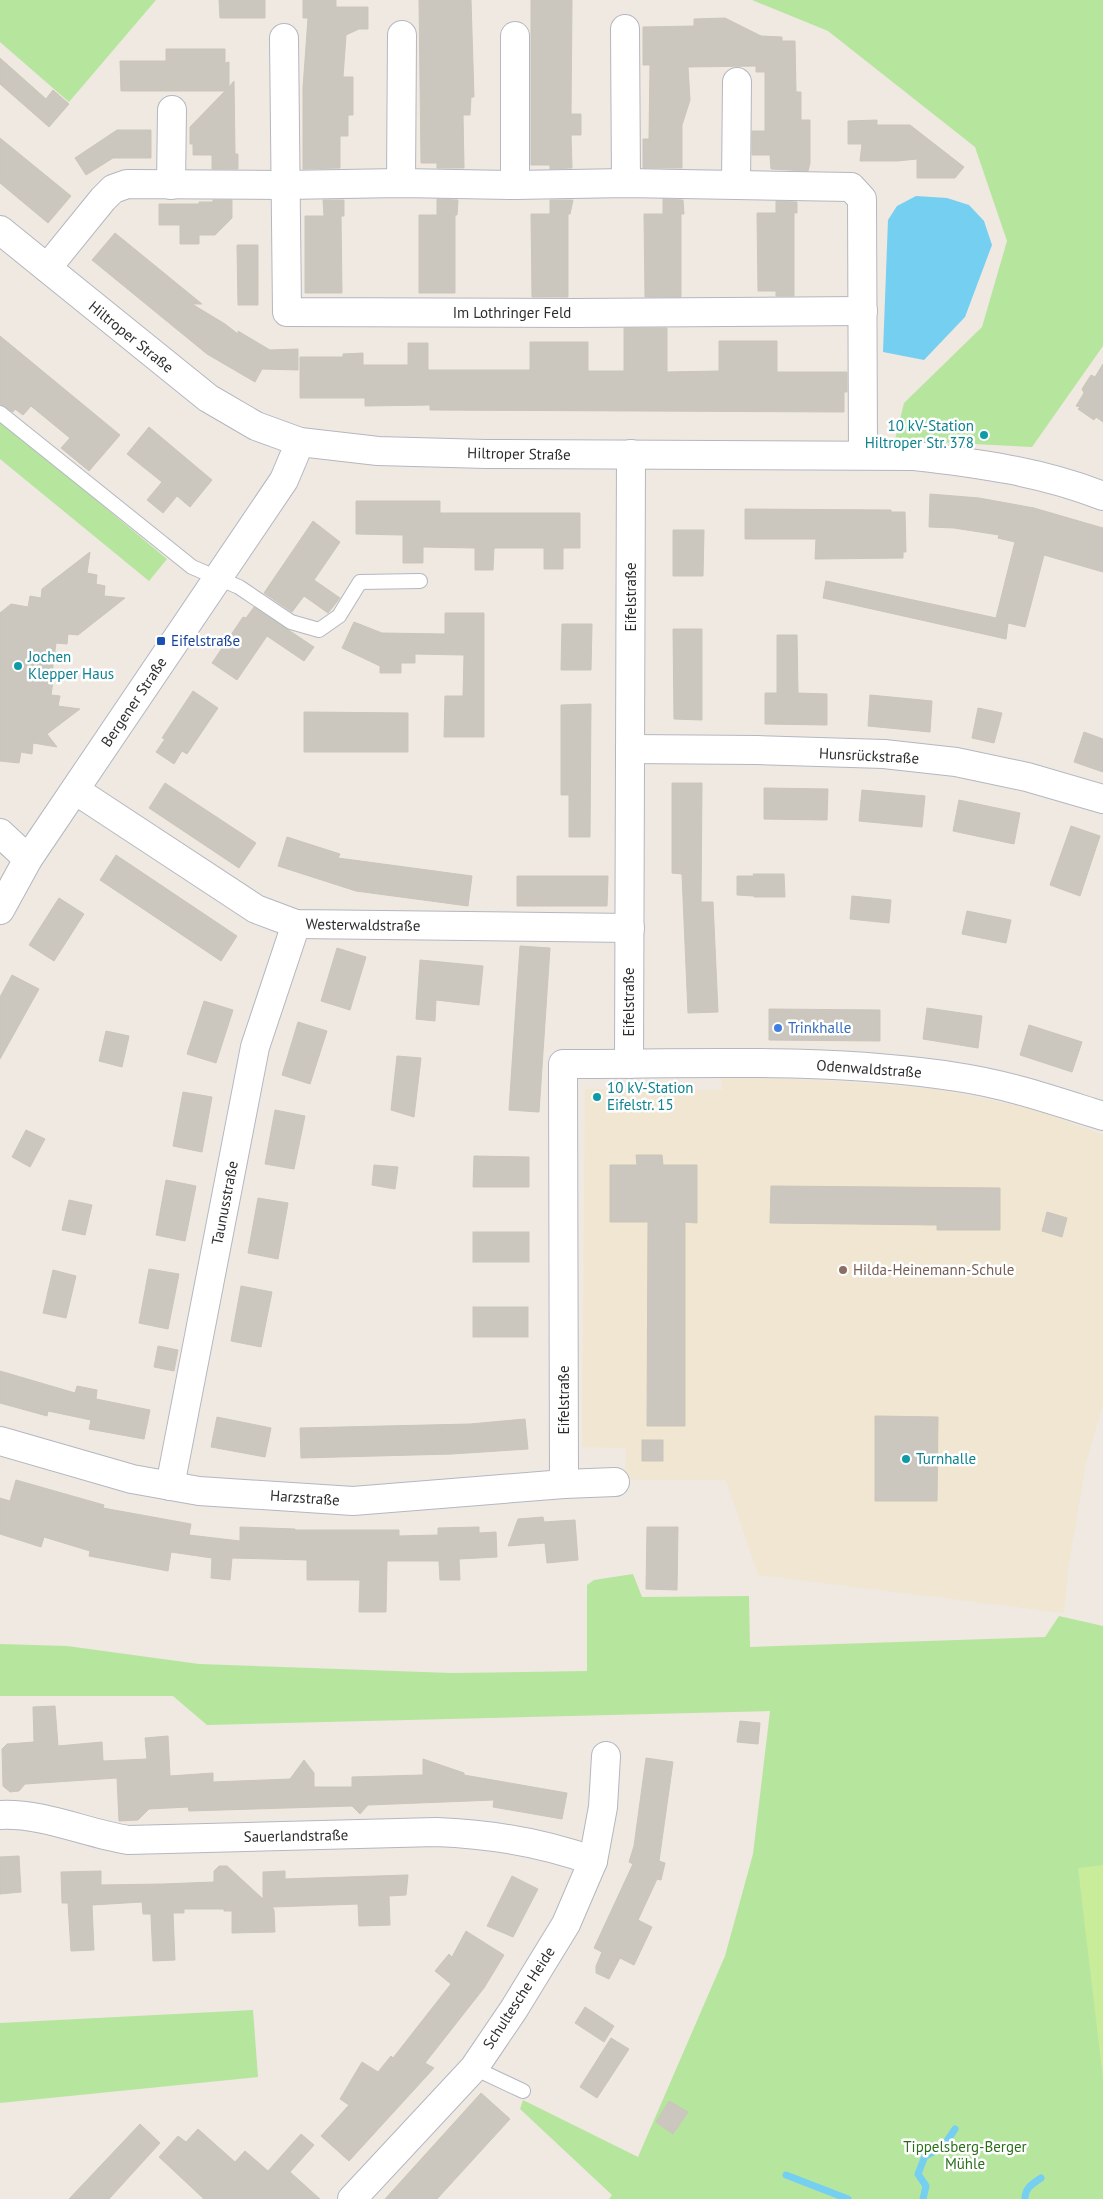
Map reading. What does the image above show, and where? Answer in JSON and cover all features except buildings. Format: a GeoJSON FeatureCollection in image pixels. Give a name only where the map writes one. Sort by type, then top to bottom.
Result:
{"type":"FeatureCollection","features":[{"type":"Feature","properties":{"kind":"street"},"geometry":{"type":"LineString","coordinates":[[625,29],[626,183]]}},
{"type":"Feature","properties":{"kind":"street"},"geometry":{"type":"LineString","coordinates":[[401,183],[402,35]]}},
{"type":"Feature","properties":{"kind":"street"},"geometry":{"type":"LineString","coordinates":[[515,36],[515,185]]}},
{"type":"Feature","properties":{"kind":"street","name":"Im Lothringer Feld"},"geometry":{"type":"LineString","coordinates":[[284,38],[284,185],[287,312],[593,313],[863,311]]}},
{"type":"Feature","properties":{"kind":"street"},"geometry":{"type":"LineString","coordinates":[[736,185],[737,82]]}},
{"type":"Feature","properties":{"kind":"street"},"geometry":{"type":"LineString","coordinates":[[172,110],[172,185]]}},
{"type":"Feature","properties":{"kind":"street"},"geometry":{"type":"LineString","coordinates":[[47,268],[103,199],[114,189],[127,184],[284,185],[401,183],[515,185],[626,183],[850,187],[862,199],[864,455]]}},
{"type":"Feature","properties":{"kind":"street","name":"Hiltroper Straße"},"geometry":{"type":"LineString","coordinates":[[0,230],[208,398],[256,426],[300,442],[378,451],[556,455],[914,456],[972,462],[1025,472],[1103,496]]}},
{"type":"Feature","properties":{"kind":"street","name":"Bergener Straße"},"geometry":{"type":"LineString","coordinates":[[0,910],[28,859],[284,480],[300,442]]}},
{"type":"Feature","properties":{"kind":"street","name":"Eifelstraße"},"geometry":{"type":"LineString","coordinates":[[564,1484],[563,1064],[629,1064],[631,454]]}},
{"type":"Feature","properties":{"kind":"street","name":"Hunsrückstraße"},"geometry":{"type":"LineString","coordinates":[[630,749],[757,750],[893,755],[956,762],[1027,777],[1103,799]]}},
{"type":"Feature","properties":{"kind":"street","name":"Westerwaldstraße"},"geometry":{"type":"LineString","coordinates":[[75,790],[256,909],[296,924],[630,928]]}},
{"type":"Feature","properties":{"kind":"street"},"geometry":{"type":"LineString","coordinates":[[0,833],[28,859]]}},
{"type":"Feature","properties":{"kind":"street","name":"Taunusstraße"},"geometry":{"type":"LineString","coordinates":[[170,1486],[255,1047],[296,924]]}},
{"type":"Feature","properties":{"kind":"street","name":"Odenwaldstraße"},"geometry":{"type":"LineString","coordinates":[[629,1064],[841,1064],[900,1069],[959,1077],[1042,1096],[1103,1116]]}},
{"type":"Feature","properties":{"kind":"street","name":"Harzstraße"},"geometry":{"type":"LineString","coordinates":[[0,1441],[132,1478],[199,1491],[353,1501],[564,1484],[615,1482]]}},
{"type":"Feature","properties":{"kind":"street","name":"Schultesche Heide"},"geometry":{"type":"LineString","coordinates":[[352,2199],[474,2068],[514,2010],[566,1924],[593,1861],[602,1807],[606,1756]]}},
{"type":"Feature","properties":{"kind":"street","name":"Sauerlandstraße"},"geometry":{"type":"LineString","coordinates":[[0,1815],[43,1818],[104,1836],[128,1840],[436,1832],[471,1834],[570,1853],[593,1861]]}},
{"type":"Feature","properties":{"kind":"lane"},"geometry":{"type":"LineString","coordinates":[[0,413],[192,568],[239,587],[291,622],[319,630],[339,616],[360,582],[420,581]]}},
{"type":"Feature","properties":{"kind":"lane"},"geometry":{"type":"LineString","coordinates":[[474,2068],[523,2091]]}},
{"type":"Feature","properties":{"kind":"shaded area","name":"Hilda-Heinemann-Schule"},"geometry":{"type":"Polygon","coordinates":[[[721,1077],[818,1080],[939,1089],[1041,1111],[1103,1135],[1103,1404],[1086,1463],[1069,1563],[1064,1613],[758,1575],[726,1480],[625,1480],[626,1448],[582,1447],[585,1089],[722,1090],[721,1077]]]}},
{"type":"Feature","properties":{"kind":"green space"},"geometry":{"type":"Polygon","coordinates":[[[0,0],[156,0],[69,102],[0,42],[0,0]]]}},
{"type":"Feature","properties":{"kind":"green space"},"geometry":{"type":"Polygon","coordinates":[[[752,0],[1103,0],[1103,346],[1032,447],[895,440],[904,403],[982,327],[1007,241],[975,147],[828,31],[752,0]]]}},
{"type":"Feature","properties":{"kind":"green space"},"geometry":{"type":"Polygon","coordinates":[[[0,420],[167,559],[149,581],[0,459],[0,420]]]}},
{"type":"Feature","properties":{"kind":"green space","name":"Tippelsberg-Berger Mühle"},"geometry":{"type":"Polygon","coordinates":[[[633,1574],[642,1597],[749,1596],[750,1647],[1045,1637],[1059,1616],[1103,1626],[1103,2199],[609,2199],[612,2195],[520,2109],[523,2100],[638,2157],[725,1956],[753,1854],[770,1711],[207,1725],[173,1696],[0,1696],[0,1644],[67,1646],[199,1664],[451,1673],[587,1671],[587,1585],[594,1580],[633,1574]]]}},
{"type":"Feature","properties":{"kind":"green space"},"geometry":{"type":"Polygon","coordinates":[[[1103,1865],[1103,2079],[1078,1868],[1103,1865]]]}},
{"type":"Feature","properties":{"kind":"green space"},"geometry":{"type":"Polygon","coordinates":[[[253,2010],[258,2077],[0,2103],[0,2023],[253,2010]]]}},
{"type":"Feature","properties":{"kind":"water"},"geometry":{"type":"Polygon","coordinates":[[[916,196],[947,198],[969,205],[984,221],[992,245],[965,317],[924,360],[883,352],[888,220],[897,206],[916,196]]]}},
{"type":"Feature","properties":{"kind":"waterway"},"geometry":{"type":"LineString","coordinates":[[923,2199],[926,2186],[918,2174],[925,2156],[943,2147],[955,2129]]}},
{"type":"Feature","properties":{"kind":"waterway"},"geometry":{"type":"LineString","coordinates":[[786,2175],[848,2199]]}},
{"type":"Feature","properties":{"kind":"waterway"},"geometry":{"type":"LineString","coordinates":[[1025,2199],[1028,2189],[1041,2178]]}},
{"type":"Feature","properties":{"kind":"place","name":"10 kV-Station Hiltroper Str. 378"},"geometry":{"type":"Point","coordinates":[984,435]}},
{"type":"Feature","properties":{"kind":"place","name":"Eifelstraße"},"geometry":{"type":"Point","coordinates":[161,641]}},
{"type":"Feature","properties":{"kind":"place","name":"Jochen Klepper Haus"},"geometry":{"type":"Point","coordinates":[18,666]}},
{"type":"Feature","properties":{"kind":"place","name":"Trinkhalle"},"geometry":{"type":"Point","coordinates":[778,1028]}},
{"type":"Feature","properties":{"kind":"place","name":"10 kV-Station Eifelstr. 15"},"geometry":{"type":"Point","coordinates":[597,1097]}},
{"type":"Feature","properties":{"kind":"place","name":"Hilda-Heinemann-Schule"},"geometry":{"type":"Point","coordinates":[843,1270]}},
{"type":"Feature","properties":{"kind":"place","name":"Turnhalle"},"geometry":{"type":"Point","coordinates":[906,1459]}}]}
